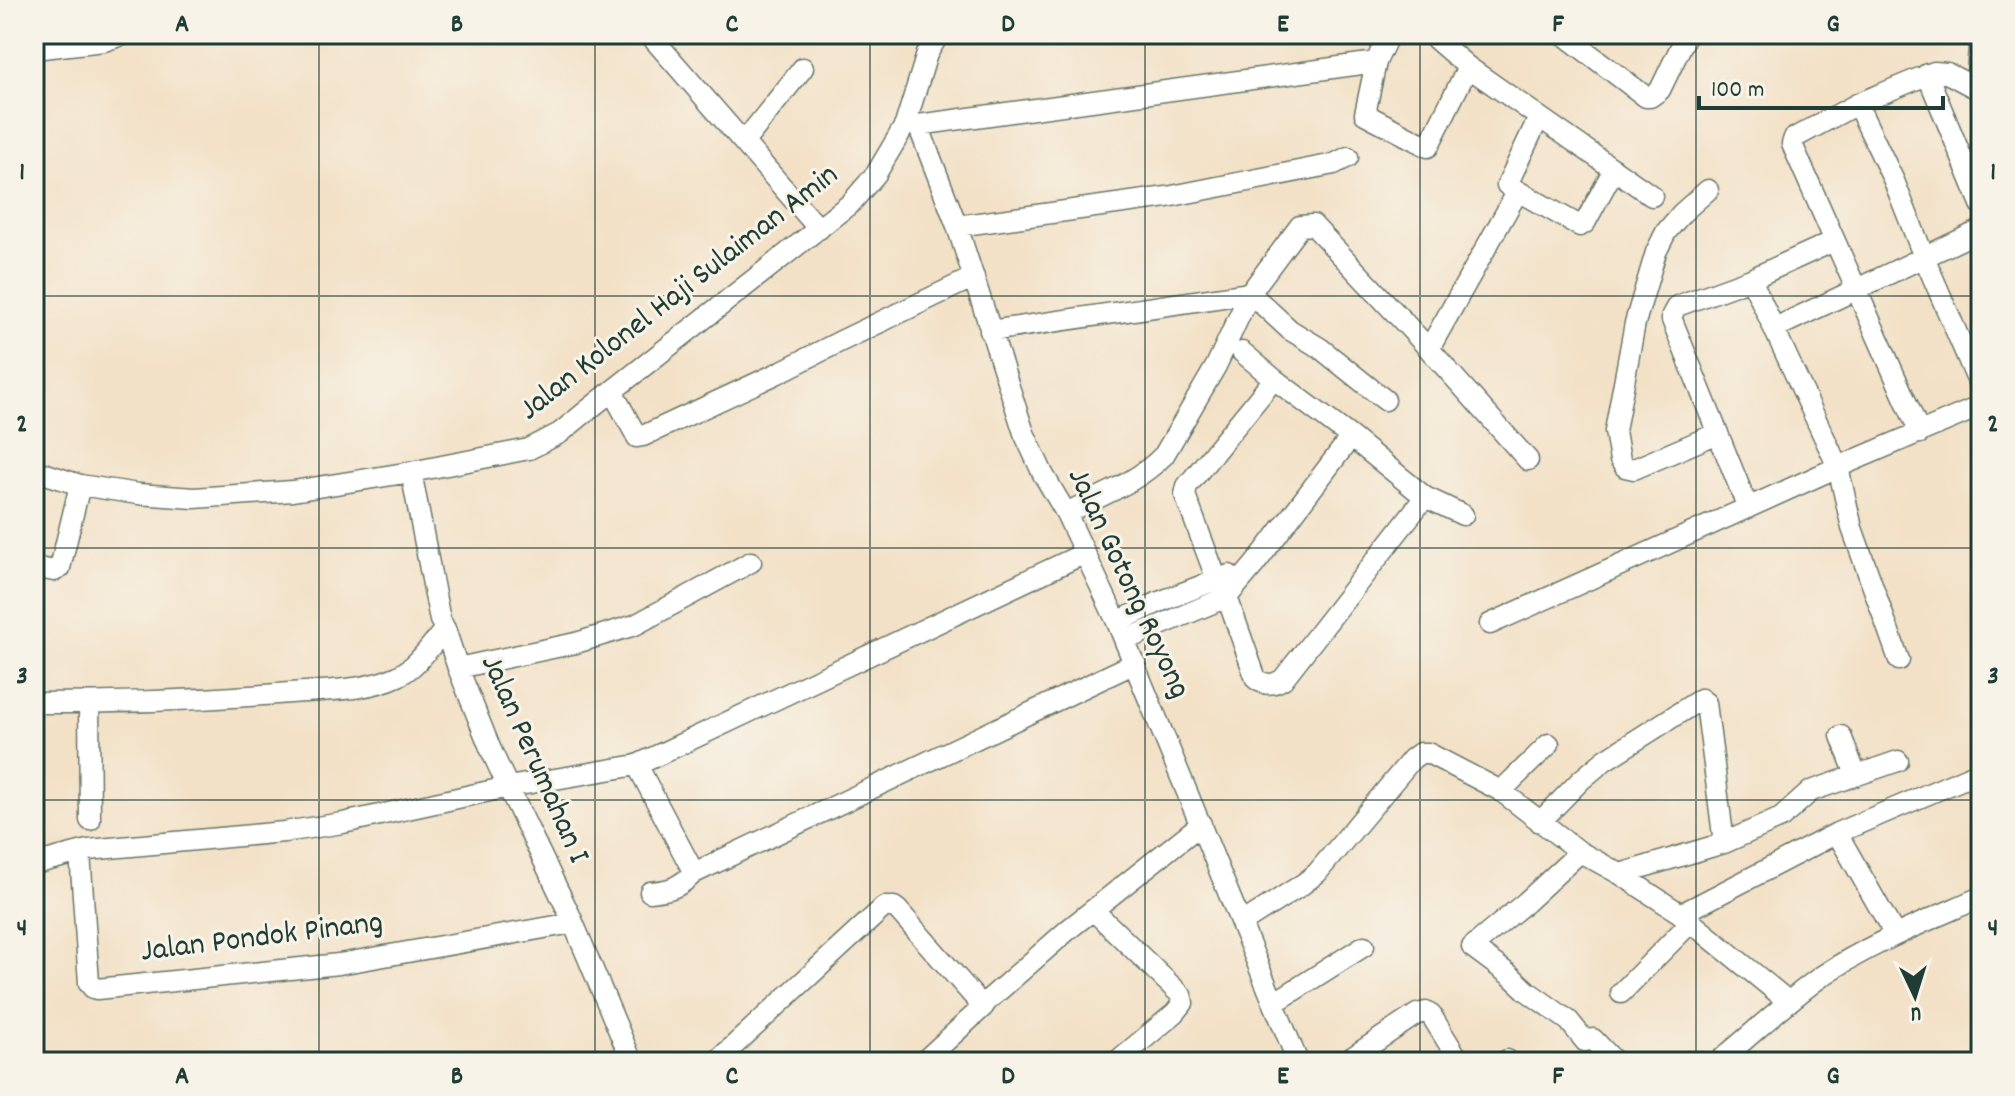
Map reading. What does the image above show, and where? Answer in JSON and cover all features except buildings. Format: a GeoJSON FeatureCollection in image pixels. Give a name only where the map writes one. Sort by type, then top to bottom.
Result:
{"type":"FeatureCollection","features":[{"type":"Feature","properties":{"kind":"street"},"geometry":{"type":"LineString","coordinates":[[34,49],[104,41],[125,34]]}},
{"type":"Feature","properties":{"kind":"street"},"geometry":{"type":"LineString","coordinates":[[649,34],[819,229]]}},
{"type":"Feature","properties":{"kind":"street","name":"Jalan Kolonel Haji Sulaiman Amin"},"geometry":{"type":"LineString","coordinates":[[34,470],[80,485],[194,498],[293,491],[532,448],[560,433],[851,203],[911,125],[927,54],[939,34]]}},
{"type":"Feature","properties":{"kind":"street"},"geometry":{"type":"LineString","coordinates":[[1389,34],[1376,62],[1365,114],[1428,147],[1468,67]]}},
{"type":"Feature","properties":{"kind":"street"},"geometry":{"type":"LineString","coordinates":[[1430,34],[1468,67],[1652,196]]}},
{"type":"Feature","properties":{"kind":"street"},"geometry":{"type":"LineString","coordinates":[[1563,34],[1591,43],[1646,97],[1660,90],[1687,34]]}},
{"type":"Feature","properties":{"kind":"street"},"geometry":{"type":"LineString","coordinates":[[1920,433],[1792,144],[1794,138],[1857,104],[1927,74],[1947,73],[1978,89],[1980,34]]}},
{"type":"Feature","properties":{"kind":"street"},"geometry":{"type":"LineString","coordinates":[[911,125],[1376,62]]}},
{"type":"Feature","properties":{"kind":"street"},"geometry":{"type":"LineString","coordinates":[[744,142],[803,68]]}},
{"type":"Feature","properties":{"kind":"street"},"geometry":{"type":"LineString","coordinates":[[1927,74],[1981,204]]}},
{"type":"Feature","properties":{"kind":"street"},"geometry":{"type":"LineString","coordinates":[[1857,104],[1894,181],[1981,389]]}},
{"type":"Feature","properties":{"kind":"street"},"geometry":{"type":"LineString","coordinates":[[1539,117],[1507,185],[1580,226],[1585,223],[1614,169]]}},
{"type":"Feature","properties":{"kind":"street","name":"Jalan Gotong Royong"},"geometry":{"type":"LineString","coordinates":[[911,125],[957,226],[1024,433],[1066,513],[1135,663],[1298,1062]]}},
{"type":"Feature","properties":{"kind":"street"},"geometry":{"type":"LineString","coordinates":[[957,226],[1182,194],[1334,164],[1348,157]]}},
{"type":"Feature","properties":{"kind":"street"},"geometry":{"type":"LineString","coordinates":[[1708,190],[1666,232],[1656,252],[1635,323],[1615,431],[1620,460],[1625,467],[1634,469],[1718,433]]}},
{"type":"Feature","properties":{"kind":"street"},"geometry":{"type":"LineString","coordinates":[[1429,349],[1518,191]]}},
{"type":"Feature","properties":{"kind":"street"},"geometry":{"type":"LineString","coordinates":[[1066,513],[1134,480],[1164,455],[1216,366],[1250,293],[1300,226],[1313,225],[1528,460]]}},
{"type":"Feature","properties":{"kind":"street"},"geometry":{"type":"LineString","coordinates":[[1775,328],[1981,230]]}},
{"type":"Feature","properties":{"kind":"street"},"geometry":{"type":"LineString","coordinates":[[1748,508],[1672,315],[1677,306],[1751,279],[1834,241]]}},
{"type":"Feature","properties":{"kind":"street"},"geometry":{"type":"LineString","coordinates":[[612,391],[637,437],[643,436],[974,277]]}},
{"type":"Feature","properties":{"kind":"street"},"geometry":{"type":"LineString","coordinates":[[1751,279],[1838,467],[1852,528],[1899,660]]}},
{"type":"Feature","properties":{"kind":"street"},"geometry":{"type":"LineString","coordinates":[[990,331],[1250,293]]}},
{"type":"Feature","properties":{"kind":"street"},"geometry":{"type":"LineString","coordinates":[[1250,293],[1290,330],[1320,348],[1385,400]]}},
{"type":"Feature","properties":{"kind":"street"},"geometry":{"type":"LineString","coordinates":[[1242,352],[1425,497],[1463,515]]}},
{"type":"Feature","properties":{"kind":"street"},"geometry":{"type":"LineString","coordinates":[[1274,379],[1185,491],[1185,499],[1256,679],[1267,685],[1283,679],[1425,497]]}},
{"type":"Feature","properties":{"kind":"street"},"geometry":{"type":"LineString","coordinates":[[1490,624],[1981,406]]}},
{"type":"Feature","properties":{"kind":"street"},"geometry":{"type":"LineString","coordinates":[[1121,631],[1222,588],[1255,564],[1351,437]]}},
{"type":"Feature","properties":{"kind":"street","name":"Jalan Perumahan I"},"geometry":{"type":"LineString","coordinates":[[411,472],[440,620],[508,787],[573,923],[632,1062]]}},
{"type":"Feature","properties":{"kind":"street"},"geometry":{"type":"LineString","coordinates":[[34,567],[54,571],[63,564],[80,485]]}},
{"type":"Feature","properties":{"kind":"street"},"geometry":{"type":"LineString","coordinates":[[34,864],[88,850],[328,825],[508,787],[637,765],[1085,553]]}},
{"type":"Feature","properties":{"kind":"street"},"geometry":{"type":"LineString","coordinates":[[458,668],[576,643],[635,625],[751,562]]}},
{"type":"Feature","properties":{"kind":"street"},"geometry":{"type":"LineString","coordinates":[[34,703],[223,698],[351,688],[400,675],[413,666],[445,629]]}},
{"type":"Feature","properties":{"kind":"street"},"geometry":{"type":"LineString","coordinates":[[650,892],[675,888],[694,873],[1135,663]]}},
{"type":"Feature","properties":{"kind":"street"},"geometry":{"type":"LineString","coordinates":[[1540,822],[1598,765],[1701,699],[1706,703],[1724,843]]}},
{"type":"Feature","properties":{"kind":"street"},"geometry":{"type":"LineString","coordinates":[[89,703],[90,820]]}},
{"type":"Feature","properties":{"kind":"street"},"geometry":{"type":"LineString","coordinates":[[1841,736],[1856,775]]}},
{"type":"Feature","properties":{"kind":"street"},"geometry":{"type":"LineString","coordinates":[[1501,791],[1549,744]]}},
{"type":"Feature","properties":{"kind":"street"},"geometry":{"type":"LineString","coordinates":[[1242,923],[1317,873],[1412,759],[1420,753],[1428,753],[1501,791],[1580,852],[1620,874],[1686,918],[1789,1002]]}},
{"type":"Feature","properties":{"kind":"street"},"geometry":{"type":"LineString","coordinates":[[1620,874],[1724,843],[1781,818],[1811,791],[1898,761]]}},
{"type":"Feature","properties":{"kind":"street"},"geometry":{"type":"LineString","coordinates":[[637,765],[694,873]]}},
{"type":"Feature","properties":{"kind":"street"},"geometry":{"type":"LineString","coordinates":[[1621,993],[1686,918],[1837,833],[1975,774]]}},
{"type":"Feature","properties":{"kind":"street"},"geometry":{"type":"LineString","coordinates":[[923,1062],[987,1001],[1093,910],[1201,824]]}},
{"type":"Feature","properties":{"kind":"street"},"geometry":{"type":"LineString","coordinates":[[1837,833],[1895,935]]}},
{"type":"Feature","properties":{"kind":"street"},"geometry":{"type":"LineString","coordinates":[[1580,852],[1472,947],[1537,1000],[1569,1021],[1585,1041],[1593,1039],[1615,1062]]}},
{"type":"Feature","properties":{"kind":"street","name":"Jalan Pondok Pinang"},"geometry":{"type":"LineString","coordinates":[[80,853],[89,983],[97,989],[339,964],[573,923]]}},
{"type":"Feature","properties":{"kind":"street"},"geometry":{"type":"LineString","coordinates":[[1718,1062],[1822,976],[1895,935],[1981,897]]}},
{"type":"Feature","properties":{"kind":"street"},"geometry":{"type":"LineString","coordinates":[[716,1062],[884,907],[898,910],[983,1007]]}},
{"type":"Feature","properties":{"kind":"street"},"geometry":{"type":"LineString","coordinates":[[1093,910],[1181,995],[1183,1003],[1116,1062]]}},
{"type":"Feature","properties":{"kind":"street"},"geometry":{"type":"LineString","coordinates":[[1274,1003],[1364,946]]}},
{"type":"Feature","properties":{"kind":"street"},"geometry":{"type":"LineString","coordinates":[[1345,1062],[1417,1014],[1426,1012],[1431,1015],[1460,1062]]}}]}
